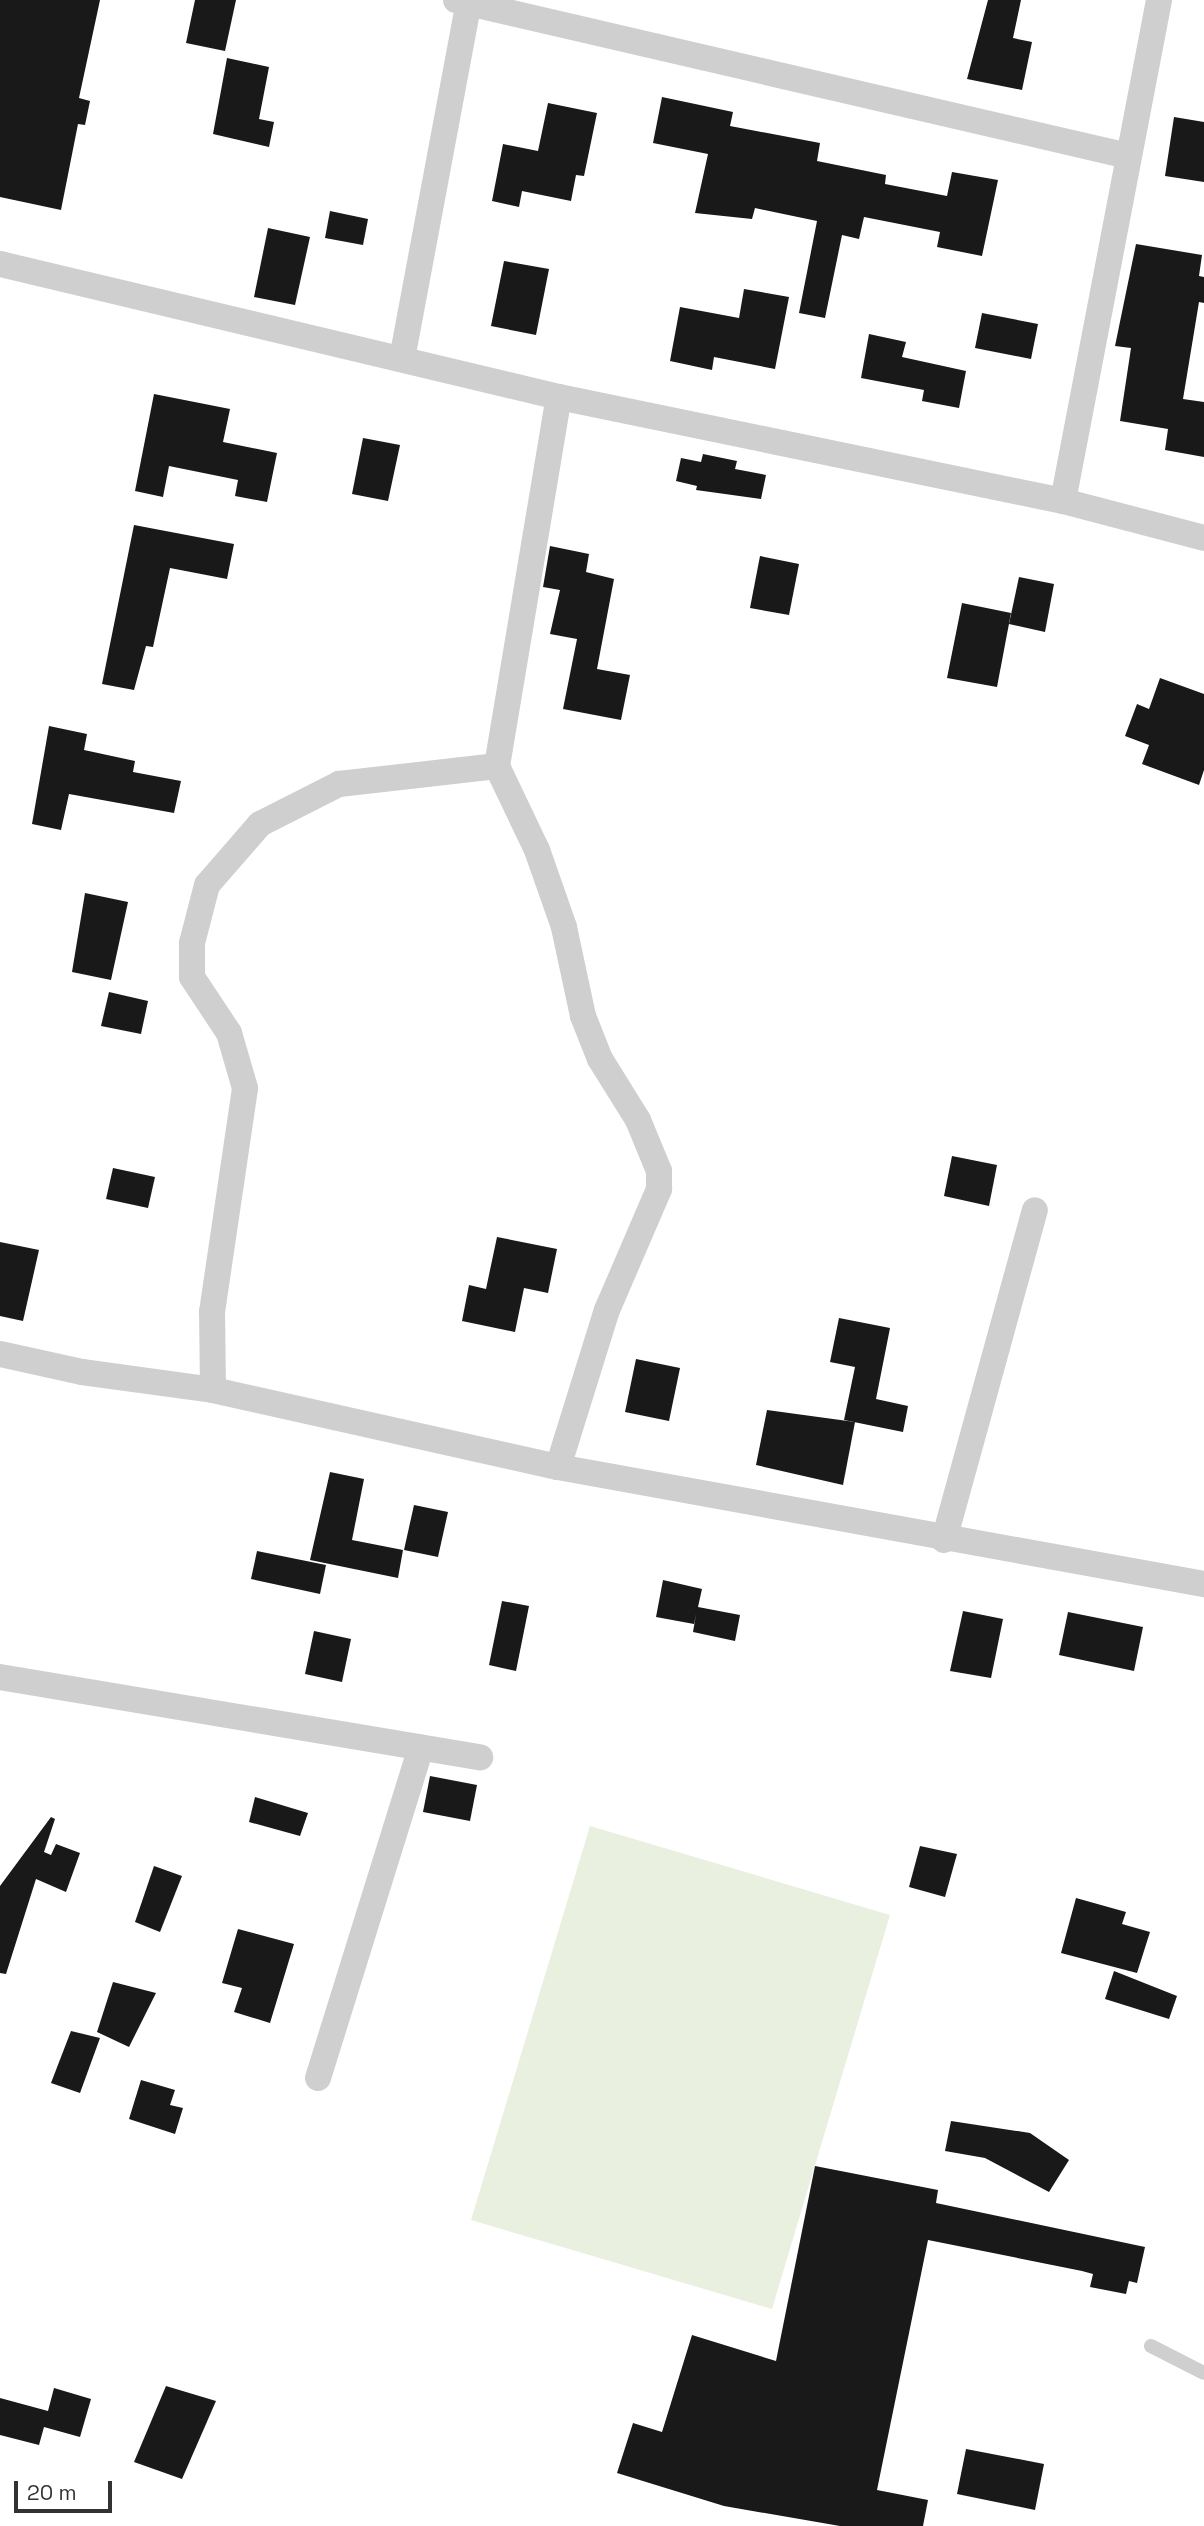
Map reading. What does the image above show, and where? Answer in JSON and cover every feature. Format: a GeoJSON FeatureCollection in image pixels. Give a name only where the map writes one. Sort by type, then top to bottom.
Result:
{"type":"FeatureCollection","features":[{"type":"Feature","properties":{"kind":"street"},"geometry":{"type":"LineString","coordinates":[[1063,501],[1158,0]]}},
{"type":"Feature","properties":{"kind":"street"},"geometry":{"type":"LineString","coordinates":[[401,359],[464,1],[1128,156]]}},
{"type":"Feature","properties":{"kind":"street"},"geometry":{"type":"LineString","coordinates":[[0,264],[559,397],[1063,501],[1204,538]]}},
{"type":"Feature","properties":{"kind":"street"},"geometry":{"type":"LineString","coordinates":[[558,1467],[607,1310],[659,1189],[659,1171],[638,1120],[600,1059],[583,1016],[564,927],[537,850],[497,766],[559,397]]}},
{"type":"Feature","properties":{"kind":"street"},"geometry":{"type":"LineString","coordinates":[[213,1390],[212,1312],[245,1088],[229,1033],[192,976],[192,943],[207,885],[260,824],[339,784],[497,766]]}},
{"type":"Feature","properties":{"kind":"street"},"geometry":{"type":"LineString","coordinates":[[944,1540],[1035,1210]]}},
{"type":"Feature","properties":{"kind":"street"},"geometry":{"type":"LineString","coordinates":[[0,1354],[82,1372],[213,1390],[558,1467],[944,1540],[1204,1584]]}},
{"type":"Feature","properties":{"kind":"street"},"geometry":{"type":"LineString","coordinates":[[0,1677],[480,1757]]}},
{"type":"Feature","properties":{"kind":"street"},"geometry":{"type":"LineString","coordinates":[[318,2078],[421,1748]]}},
{"type":"Feature","properties":{"kind":"lane"},"geometry":{"type":"LineString","coordinates":[[1152,2346],[1204,2373]]}},
{"type":"Feature","properties":{"kind":"green space"},"geometry":{"type":"Polygon","coordinates":[[[590,1826],[890,1915],[772,2309],[471,2220],[590,1826]]]}},
{"type":"Feature","properties":{"kind":"building"},"geometry":{"type":"Polygon","coordinates":[[[0,0],[100,0],[79,98],[90,101],[85,125],[78,124],[61,210],[0,197],[0,0]]]}},
{"type":"Feature","properties":{"kind":"building"},"geometry":{"type":"Polygon","coordinates":[[[195,0],[236,0],[225,51],[186,43],[195,0]]]}},
{"type":"Feature","properties":{"kind":"building"},"geometry":{"type":"Polygon","coordinates":[[[988,0],[1021,0],[1013,38],[1032,42],[1022,90],[967,79],[988,0]]]}},
{"type":"Feature","properties":{"kind":"building"},"geometry":{"type":"Polygon","coordinates":[[[227,58],[269,67],[259,119],[274,122],[269,147],[213,134],[227,58]]]}},
{"type":"Feature","properties":{"kind":"building"},"geometry":{"type":"Polygon","coordinates":[[[662,97],[733,112],[730,126],[820,143],[817,161],[886,175],[885,184],[947,196],[952,172],[998,180],[982,256],[937,247],[940,232],[864,217],[859,239],[842,235],[825,318],[799,313],[817,221],[755,208],[752,219],[695,213],[708,154],[653,143],[662,97]]]}},
{"type":"Feature","properties":{"kind":"building"},"geometry":{"type":"Polygon","coordinates":[[[548,103],[597,113],[584,176],[576,175],[571,201],[522,191],[519,207],[492,201],[503,144],[538,151],[548,103]]]}},
{"type":"Feature","properties":{"kind":"building"},"geometry":{"type":"Polygon","coordinates":[[[1174,117],[1204,122],[1204,182],[1165,176],[1174,117]]]}},
{"type":"Feature","properties":{"kind":"building"},"geometry":{"type":"Polygon","coordinates":[[[330,211],[368,219],[363,245],[325,238],[330,211]]]}},
{"type":"Feature","properties":{"kind":"building"},"geometry":{"type":"Polygon","coordinates":[[[268,228],[310,237],[295,305],[254,297],[268,228]]]}},
{"type":"Feature","properties":{"kind":"building"},"geometry":{"type":"Polygon","coordinates":[[[1136,244],[1202,255],[1199,276],[1204,277],[1204,303],[1199,302],[1183,399],[1204,402],[1204,457],[1165,450],[1168,429],[1120,421],[1131,348],[1115,346],[1136,244]]]}},
{"type":"Feature","properties":{"kind":"building"},"geometry":{"type":"Polygon","coordinates":[[[504,261],[549,269],[536,335],[491,326],[504,261]]]}},
{"type":"Feature","properties":{"kind":"building"},"geometry":{"type":"Polygon","coordinates":[[[744,289],[789,297],[775,369],[714,357],[712,370],[670,361],[680,307],[739,318],[744,289]]]}},
{"type":"Feature","properties":{"kind":"building"},"geometry":{"type":"Polygon","coordinates":[[[982,313],[1038,324],[1031,359],[975,348],[982,313]]]}},
{"type":"Feature","properties":{"kind":"building"},"geometry":{"type":"Polygon","coordinates":[[[869,334],[906,342],[902,357],[966,371],[959,408],[922,401],[924,390],[861,378],[869,334]]]}},
{"type":"Feature","properties":{"kind":"building"},"geometry":{"type":"Polygon","coordinates":[[[154,394],[230,409],[223,442],[277,453],[267,502],[235,496],[238,480],[169,466],[163,497],[135,491],[154,394]]]}},
{"type":"Feature","properties":{"kind":"building"},"geometry":{"type":"Polygon","coordinates":[[[363,438],[400,445],[388,501],[352,494],[363,438]]]}},
{"type":"Feature","properties":{"kind":"building"},"geometry":{"type":"Polygon","coordinates":[[[703,454],[737,461],[735,469],[766,475],[761,499],[696,490],[697,486],[676,481],[681,458],[701,462],[703,454]]]}},
{"type":"Feature","properties":{"kind":"building"},"geometry":{"type":"Polygon","coordinates":[[[134,525],[234,544],[227,579],[170,568],[153,647],[146,646],[134,690],[102,684],[134,525]]]}},
{"type":"Feature","properties":{"kind":"building"},"geometry":{"type":"Polygon","coordinates":[[[550,546],[589,554],[586,572],[614,579],[597,669],[630,675],[621,720],[563,709],[577,639],[550,634],[560,590],[543,587],[550,546]]]}},
{"type":"Feature","properties":{"kind":"building"},"geometry":{"type":"Polygon","coordinates":[[[760,556],[799,564],[789,615],[750,608],[760,556]]]}},
{"type":"Feature","properties":{"kind":"building"},"geometry":{"type":"Polygon","coordinates":[[[1019,577],[1054,584],[1045,632],[1009,624],[1019,577]]]}},
{"type":"Feature","properties":{"kind":"building"},"geometry":{"type":"Polygon","coordinates":[[[962,603],[1011,613],[997,687],[947,678],[962,603]]]}},
{"type":"Feature","properties":{"kind":"building"},"geometry":{"type":"Polygon","coordinates":[[[1160,678],[1204,694],[1204,770],[1199,785],[1142,764],[1149,745],[1125,736],[1137,704],[1149,709],[1160,678]]]}},
{"type":"Feature","properties":{"kind":"building"},"geometry":{"type":"Polygon","coordinates":[[[49,726],[87,734],[84,750],[135,761],[133,772],[181,781],[174,813],[69,794],[61,830],[32,824],[49,726]]]}},
{"type":"Feature","properties":{"kind":"building"},"geometry":{"type":"Polygon","coordinates":[[[85,893],[128,902],[111,980],[72,972],[85,893]]]}},
{"type":"Feature","properties":{"kind":"building"},"geometry":{"type":"Polygon","coordinates":[[[109,992],[148,1001],[141,1034],[101,1026],[109,992]]]}},
{"type":"Feature","properties":{"kind":"building"},"geometry":{"type":"Polygon","coordinates":[[[952,1156],[997,1165],[989,1206],[944,1196],[952,1156]]]}},
{"type":"Feature","properties":{"kind":"building"},"geometry":{"type":"Polygon","coordinates":[[[113,1168],[155,1177],[148,1208],[106,1199],[113,1168]]]}},
{"type":"Feature","properties":{"kind":"building"},"geometry":{"type":"Polygon","coordinates":[[[497,1237],[557,1249],[548,1293],[524,1288],[515,1332],[462,1321],[469,1285],[486,1289],[497,1237]]]}},
{"type":"Feature","properties":{"kind":"building"},"geometry":{"type":"Polygon","coordinates":[[[0,1242],[39,1250],[23,1321],[0,1316],[0,1242]]]}},
{"type":"Feature","properties":{"kind":"building"},"geometry":{"type":"Polygon","coordinates":[[[839,1318],[890,1328],[876,1399],[908,1406],[903,1432],[844,1420],[855,1367],[830,1362],[839,1318]]]}},
{"type":"Feature","properties":{"kind":"building"},"geometry":{"type":"Polygon","coordinates":[[[636,1359],[680,1368],[669,1421],[625,1412],[636,1359]]]}},
{"type":"Feature","properties":{"kind":"building"},"geometry":{"type":"Polygon","coordinates":[[[767,1410],[855,1422],[843,1485],[756,1465],[767,1410]]]}},
{"type":"Feature","properties":{"kind":"building"},"geometry":{"type":"Polygon","coordinates":[[[330,1472],[364,1479],[352,1540],[403,1550],[398,1578],[310,1560],[330,1472]]]}},
{"type":"Feature","properties":{"kind":"building"},"geometry":{"type":"Polygon","coordinates":[[[414,1505],[448,1512],[438,1557],[404,1550],[414,1505]]]}},
{"type":"Feature","properties":{"kind":"building"},"geometry":{"type":"Polygon","coordinates":[[[257,1551],[326,1565],[320,1594],[251,1579],[257,1551]]]}},
{"type":"Feature","properties":{"kind":"building"},"geometry":{"type":"Polygon","coordinates":[[[663,1580],[702,1589],[698,1607],[740,1615],[735,1641],[693,1632],[696,1614],[694,1624],[656,1617],[663,1580]]]}},
{"type":"Feature","properties":{"kind":"building"},"geometry":{"type":"Polygon","coordinates":[[[502,1601],[529,1606],[516,1671],[489,1665],[502,1601]]]}},
{"type":"Feature","properties":{"kind":"building"},"geometry":{"type":"Polygon","coordinates":[[[963,1611],[1003,1619],[991,1678],[950,1671],[963,1611]]]}},
{"type":"Feature","properties":{"kind":"building"},"geometry":{"type":"Polygon","coordinates":[[[1068,1612],[1143,1627],[1134,1671],[1059,1655],[1068,1612]]]}},
{"type":"Feature","properties":{"kind":"building"},"geometry":{"type":"Polygon","coordinates":[[[314,1631],[351,1639],[342,1682],[305,1674],[314,1631]]]}},
{"type":"Feature","properties":{"kind":"building"},"geometry":{"type":"Polygon","coordinates":[[[430,1776],[477,1785],[470,1821],[423,1812],[430,1776]]]}},
{"type":"Feature","properties":{"kind":"building"},"geometry":{"type":"Polygon","coordinates":[[[255,1797],[308,1813],[300,1836],[249,1822],[255,1797]]]}},
{"type":"Feature","properties":{"kind":"building"},"geometry":{"type":"Polygon","coordinates":[[[51,1817],[55,1819],[44,1852],[51,1855],[56,1844],[80,1853],[66,1892],[36,1879],[6,1974],[0,1973],[0,1886],[51,1817]]]}},
{"type":"Feature","properties":{"kind":"building"},"geometry":{"type":"Polygon","coordinates":[[[920,1846],[957,1854],[945,1897],[909,1887],[920,1846]]]}},
{"type":"Feature","properties":{"kind":"building"},"geometry":{"type":"Polygon","coordinates":[[[154,1866],[182,1876],[160,1932],[135,1922],[154,1866]]]}},
{"type":"Feature","properties":{"kind":"building"},"geometry":{"type":"Polygon","coordinates":[[[1076,1898],[1126,1912],[1122,1924],[1150,1932],[1137,1973],[1061,1953],[1076,1898]]]}},
{"type":"Feature","properties":{"kind":"building"},"geometry":{"type":"Polygon","coordinates":[[[238,1929],[294,1944],[270,2023],[234,2012],[242,1988],[222,1983],[238,1929]]]}},
{"type":"Feature","properties":{"kind":"building"},"geometry":{"type":"Polygon","coordinates":[[[1114,1971],[1177,1996],[1169,2019],[1105,1999],[1114,1971]]]}},
{"type":"Feature","properties":{"kind":"building"},"geometry":{"type":"Polygon","coordinates":[[[113,1982],[156,1993],[129,2047],[97,2032],[113,1982]]]}},
{"type":"Feature","properties":{"kind":"building"},"geometry":{"type":"Polygon","coordinates":[[[71,2031],[100,2038],[80,2093],[51,2083],[71,2031]]]}},
{"type":"Feature","properties":{"kind":"building"},"geometry":{"type":"Polygon","coordinates":[[[141,2080],[175,2090],[170,2105],[183,2108],[175,2134],[129,2119],[141,2080]]]}},
{"type":"Feature","properties":{"kind":"building"},"geometry":{"type":"Polygon","coordinates":[[[951,2121],[1030,2133],[1069,2160],[1049,2192],[985,2158],[945,2151],[951,2121]]]}},
{"type":"Feature","properties":{"kind":"building"},"geometry":{"type":"Polygon","coordinates":[[[815,2166],[938,2190],[936,2203],[1145,2247],[1137,2283],[1129,2281],[1126,2294],[1090,2287],[1093,2274],[1082,2271],[928,2240],[877,2490],[928,2500],[923,2526],[840,2526],[724,2506],[617,2473],[633,2423],[662,2432],[692,2335],[776,2361],[815,2166]]]}},
{"type":"Feature","properties":{"kind":"building"},"geometry":{"type":"Polygon","coordinates":[[[166,2386],[216,2401],[182,2479],[134,2462],[166,2386]]]}},
{"type":"Feature","properties":{"kind":"building"},"geometry":{"type":"Polygon","coordinates":[[[54,2388],[91,2399],[80,2437],[44,2427],[39,2445],[0,2435],[0,2398],[48,2411],[54,2388]]]}},
{"type":"Feature","properties":{"kind":"building"},"geometry":{"type":"Polygon","coordinates":[[[966,2449],[1044,2464],[1035,2510],[957,2494],[966,2449]]]}}]}
